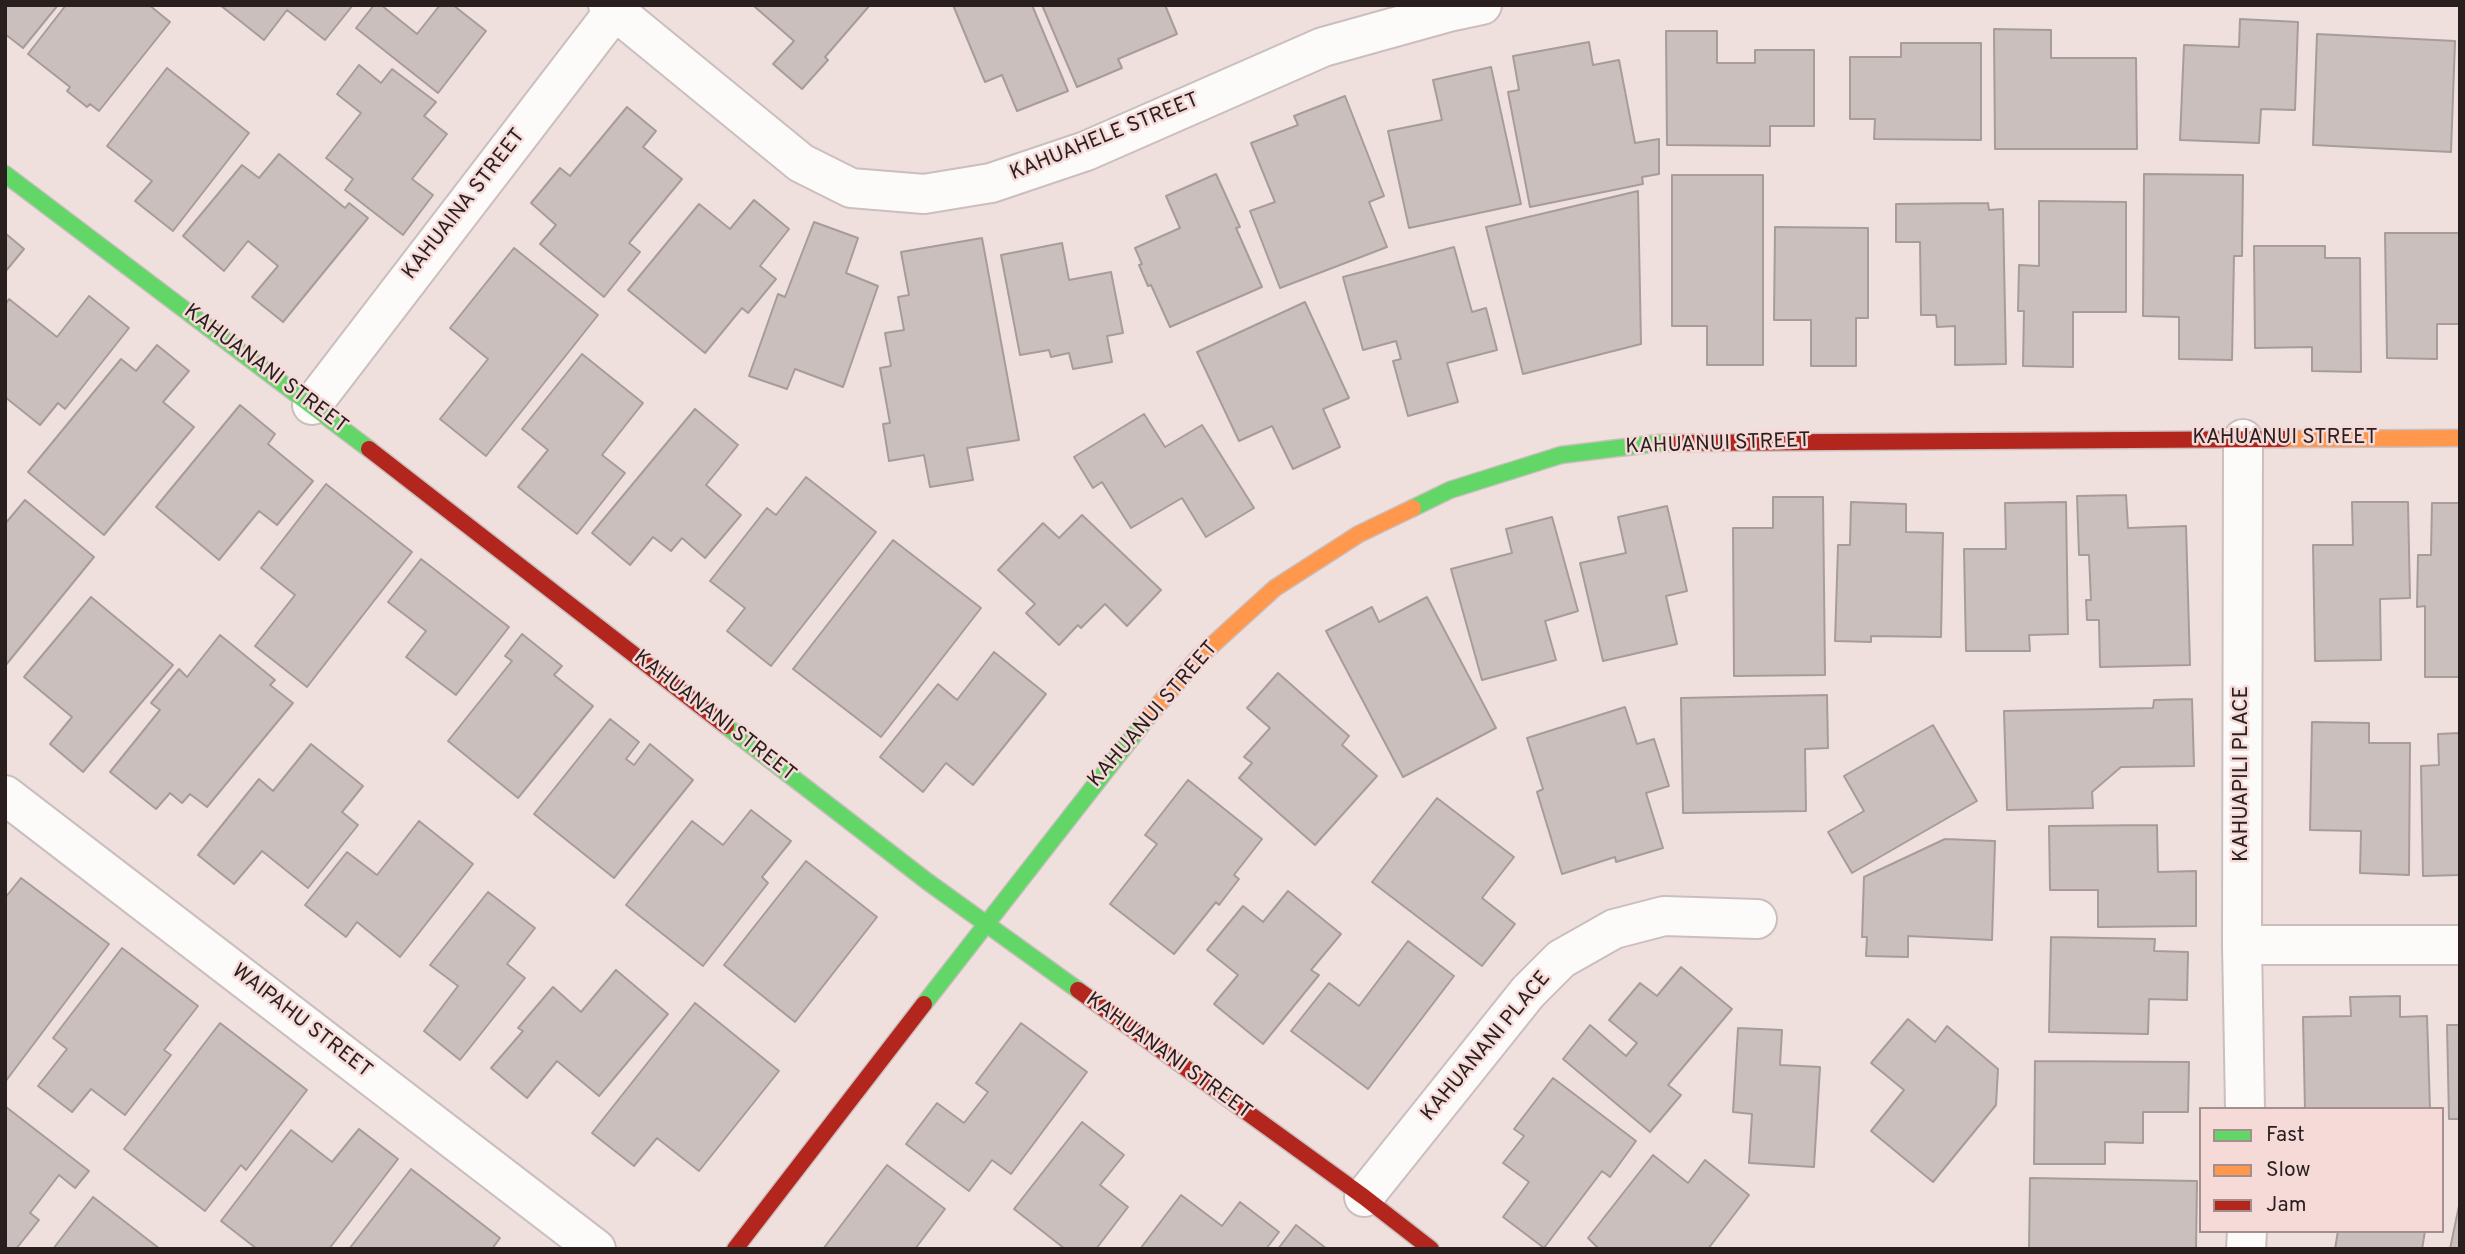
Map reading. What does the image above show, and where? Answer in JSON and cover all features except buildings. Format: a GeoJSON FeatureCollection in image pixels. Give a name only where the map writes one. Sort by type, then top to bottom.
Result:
{"type":"FeatureCollection","features":[{"type":"Feature","properties":{"kind":"street","name":"KAHUAHELE STREET"},"geometry":{"type":"LineString","coordinates":[[614,7],[801,163],[851,188],[924,194],[991,183],[1086,151],[1323,47],[1482,5]]}},
{"type":"Feature","properties":{"kind":"street","name":"KAHUAINA STREET"},"geometry":{"type":"LineString","coordinates":[[312,405],[614,7]]}},
{"type":"Feature","properties":{"kind":"street","name":"KAHUANANI STREET"},"geometry":{"type":"LineString","coordinates":[[5,174],[312,405],[928,882],[1364,1197],[1431,1249]]}},
{"type":"Feature","properties":{"kind":"street","name":"KAHUANUI STREET"},"geometry":{"type":"LineString","coordinates":[[735,1249],[1127,741],[1198,658],[1275,588],[1359,534],[1450,490],[1561,455],[1659,443],[2460,438]]}},
{"type":"Feature","properties":{"kind":"street","name":"KAHUAPILI PLACE"},"geometry":{"type":"LineString","coordinates":[[2243,439],[2242,945],[2245,1107]]}},
{"type":"Feature","properties":{"kind":"street","name":"WAIPAHU STREET"},"geometry":{"type":"LineString","coordinates":[[5,795],[596,1249]]}},
{"type":"Feature","properties":{"kind":"street","name":"KAHUANANI PLACE"},"geometry":{"type":"LineString","coordinates":[[1364,1197],[1528,992],[1561,959],[1614,929],[1664,916],[1757,919]]}},
{"type":"Feature","properties":{"kind":"street"},"geometry":{"type":"LineString","coordinates":[[2242,945],[2460,944]]}},
{"type":"Feature","properties":{"kind":"traffic: fast"},"geometry":{"type":"LineString","coordinates":[[5,174],[369,449]]}},
{"type":"Feature","properties":{"kind":"traffic: fast"},"geometry":{"type":"LineString","coordinates":[[1413,508],[1450,490],[1561,455],[1679,443]]}},
{"type":"Feature","properties":{"kind":"traffic: fast"},"geometry":{"type":"LineString","coordinates":[[924,1004],[1148,717]]}},
{"type":"Feature","properties":{"kind":"traffic: fast"},"geometry":{"type":"LineString","coordinates":[[726,726],[928,882],[1078,990]]}},
{"type":"Feature","properties":{"kind":"traffic: slow"},"geometry":{"type":"LineString","coordinates":[[2284,439],[2460,438]]}},
{"type":"Feature","properties":{"kind":"traffic: slow"},"geometry":{"type":"LineString","coordinates":[[1148,717],[1198,658],[1275,588],[1359,534],[1413,508]]}},
{"type":"Feature","properties":{"kind":"traffic: jam"},"geometry":{"type":"LineString","coordinates":[[1679,443],[2284,439]]}},
{"type":"Feature","properties":{"kind":"traffic: jam"},"geometry":{"type":"LineString","coordinates":[[369,449],[726,726]]}},
{"type":"Feature","properties":{"kind":"traffic: jam"},"geometry":{"type":"LineString","coordinates":[[1078,990],[1364,1197],[1431,1249]]}},
{"type":"Feature","properties":{"kind":"traffic: jam"},"geometry":{"type":"LineString","coordinates":[[735,1249],[924,1004]]}}]}
